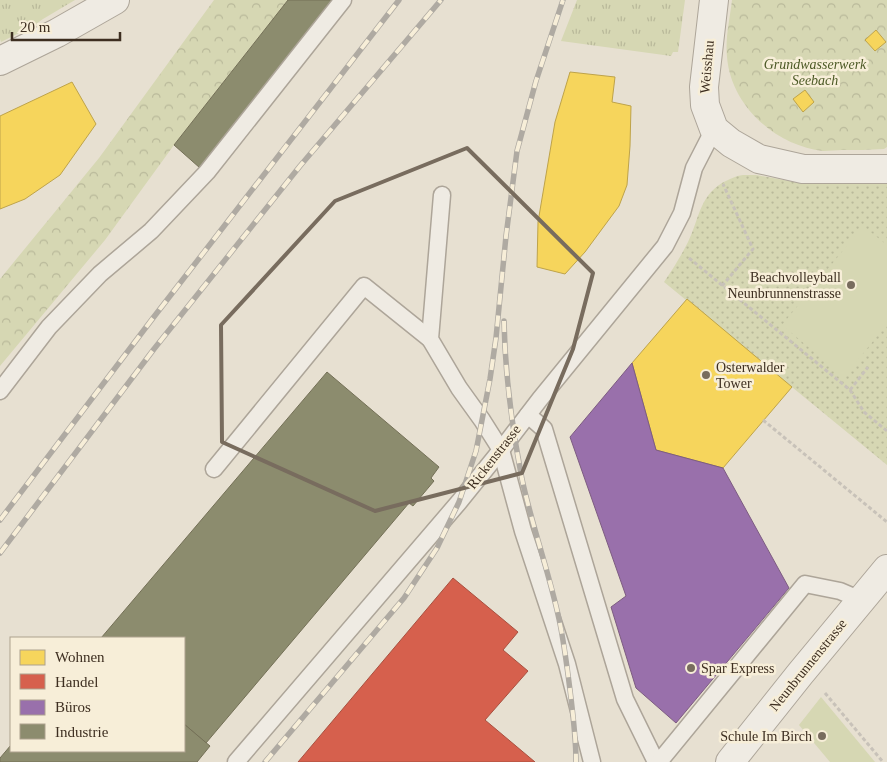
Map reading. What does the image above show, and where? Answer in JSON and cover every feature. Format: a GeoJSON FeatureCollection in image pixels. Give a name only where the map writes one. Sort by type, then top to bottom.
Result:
{"type":"FeatureCollection","features":[{"type":"Feature","properties":{"kind":"street"},"geometry":{"type":"LineString","coordinates":[[0,61],[57,33],[115,0]]}},
{"type":"Feature","properties":{"kind":"street","name":"Weisshau"},"geometry":{"type":"LineString","coordinates":[[714,0],[704,87],[705,105],[714,129]]}},
{"type":"Feature","properties":{"kind":"street"},"geometry":{"type":"LineString","coordinates":[[714,129],[731,143],[759,160],[803,169],[887,169]]}},
{"type":"Feature","properties":{"kind":"street","name":"Neunbrunnenstrasse"},"geometry":{"type":"LineString","coordinates":[[730,762],[887,569]]}},
{"type":"Feature","properties":{"kind":"lane"},"geometry":{"type":"LineString","coordinates":[[0,391],[49,327],[100,274],[151,231],[207,172],[342,0]]}},
{"type":"Feature","properties":{"kind":"lane","name":"Rickenstrasse"},"geometry":{"type":"LineString","coordinates":[[236,762],[501,450],[528,414],[665,246],[682,213],[694,168],[714,129]]}},
{"type":"Feature","properties":{"kind":"lane"},"geometry":{"type":"LineString","coordinates":[[430,338],[442,195]]}},
{"type":"Feature","properties":{"kind":"lane"},"geometry":{"type":"LineString","coordinates":[[214,469],[364,286],[430,338],[459,388],[501,450],[523,531],[567,664],[592,762]]}},
{"type":"Feature","properties":{"kind":"lane"},"geometry":{"type":"LineString","coordinates":[[528,414],[544,429],[625,699],[656,762]]}},
{"type":"Feature","properties":{"kind":"lane"},"geometry":{"type":"LineString","coordinates":[[660,762],[804,584],[840,591],[861,600]]}},
{"type":"Feature","properties":{"kind":"path"},"geometry":{"type":"LineString","coordinates":[[722,286],[753,249],[723,184]]}},
{"type":"Feature","properties":{"kind":"path"},"geometry":{"type":"LineString","coordinates":[[685,255],[850,390],[864,412],[887,431]]}},
{"type":"Feature","properties":{"kind":"path"},"geometry":{"type":"LineString","coordinates":[[850,390],[868,367]]}},
{"type":"Feature","properties":{"kind":"path"},"geometry":{"type":"LineString","coordinates":[[762,420],[887,522]]}},
{"type":"Feature","properties":{"kind":"path"},"geometry":{"type":"LineString","coordinates":[[819,688],[883,762]]}},
{"type":"Feature","properties":{"kind":"highlighted area"},"geometry":{"type":"Polygon","coordinates":[[[467,148],[593,273],[573,349],[522,473],[375,511],[222,442],[221,325],[335,201],[467,148]]]}},
{"type":"Feature","properties":{"kind":"green space"},"geometry":{"type":"Polygon","coordinates":[[[0,0],[75,0],[33,26],[1,42],[0,0]]]}},
{"type":"Feature","properties":{"kind":"green space"},"geometry":{"type":"Polygon","coordinates":[[[214,0],[288,0],[174,145],[105,240],[0,366],[0,279],[99,158],[214,0]]]}},
{"type":"Feature","properties":{"kind":"green space"},"geometry":{"type":"Polygon","coordinates":[[[577,0],[685,0],[678,52],[673,52],[671,56],[561,41],[577,0]]]}},
{"type":"Feature","properties":{"kind":"green space","name":"Grundwasserwerk Seebach"},"geometry":{"type":"Polygon","coordinates":[[[732,0],[887,0],[887,147],[884,149],[823,151],[806,148],[773,132],[759,120],[737,92],[730,75],[727,43],[732,0]]]}},
{"type":"Feature","properties":{"kind":"green space"},"geometry":{"type":"Polygon","coordinates":[[[743,175],[756,175],[800,183],[887,183],[887,465],[664,282],[688,242],[704,202],[709,195],[722,183],[743,175]]]}},
{"type":"Feature","properties":{"kind":"green space","name":"Beachvolleyball Neunbrunnenstrasse"},"geometry":{"type":"Polygon","coordinates":[[[863,226],[887,245],[887,324],[844,377],[782,325],[863,226]]]}},
{"type":"Feature","properties":{"kind":"green space","name":"Schule Im Birch"},"geometry":{"type":"Polygon","coordinates":[[[821,697],[875,762],[830,762],[799,725],[821,697]]]}},
{"type":"Feature","properties":{"kind":"building: Wohnen"},"geometry":{"type":"Polygon","coordinates":[[[876,30],[886,42],[875,51],[865,40],[876,30]]]}},
{"type":"Feature","properties":{"kind":"building: Wohnen"},"geometry":{"type":"Polygon","coordinates":[[[570,72],[615,77],[612,102],[631,106],[627,185],[619,206],[585,252],[565,274],[537,267],[538,222],[555,122],[570,72]]]}},
{"type":"Feature","properties":{"kind":"building: Wohnen"},"geometry":{"type":"Polygon","coordinates":[[[72,82],[96,124],[60,175],[25,199],[0,209],[0,116],[72,82]]]}},
{"type":"Feature","properties":{"kind":"building: Wohnen"},"geometry":{"type":"Polygon","coordinates":[[[805,90],[814,102],[803,112],[793,99],[805,90]]]}},
{"type":"Feature","properties":{"kind":"building: Wohnen","name":"Osterwalder Tower"},"geometry":{"type":"Polygon","coordinates":[[[687,299],[792,387],[723,468],[656,450],[632,363],[687,299]]]}},
{"type":"Feature","properties":{"kind":"building: Handel"},"geometry":{"type":"Polygon","coordinates":[[[453,578],[518,632],[503,650],[528,671],[485,720],[535,762],[298,762],[453,578]]]}},
{"type":"Feature","properties":{"kind":"building: Büros"},"geometry":{"type":"Polygon","coordinates":[[[632,363],[656,450],[723,468],[789,588],[676,723],[636,688],[611,607],[626,596],[570,437],[632,363]]]}},
{"type":"Feature","properties":{"kind":"building: Industrie"},"geometry":{"type":"Polygon","coordinates":[[[288,0],[332,0],[200,168],[174,145],[288,0]]]}},
{"type":"Feature","properties":{"kind":"building: Industrie"},"geometry":{"type":"Polygon","coordinates":[[[327,372],[439,467],[431,478],[434,481],[413,506],[409,503],[206,743],[185,725],[185,637],[102,637],[327,372]]]}},
{"type":"Feature","properties":{"kind":"building: Industrie"},"geometry":{"type":"Polygon","coordinates":[[[185,725],[210,746],[197,762],[0,762],[0,758],[10,746],[10,752],[185,752],[185,725]]]}},
{"type":"Feature","properties":{"kind":"railway"},"geometry":{"type":"LineString","coordinates":[[0,520],[153,318],[399,0]]}},
{"type":"Feature","properties":{"kind":"railway"},"geometry":{"type":"LineString","coordinates":[[0,553],[154,349],[300,166],[441,0]]}},
{"type":"Feature","properties":{"kind":"railway"},"geometry":{"type":"LineString","coordinates":[[265,762],[404,598],[437,548],[459,502],[476,451],[490,379],[517,151],[536,81],[563,0]]}},
{"type":"Feature","properties":{"kind":"railway"},"geometry":{"type":"LineString","coordinates":[[504,321],[507,381],[515,440],[526,497],[561,628],[567,663],[576,762]]}},
{"type":"Feature","properties":{"kind":"place","name":"Beachvolleyball Neunbrunnenstrasse"},"geometry":{"type":"Point","coordinates":[851,285]}},
{"type":"Feature","properties":{"kind":"place","name":"Osterwalder Tower"},"geometry":{"type":"Point","coordinates":[706,375]}},
{"type":"Feature","properties":{"kind":"place","name":"Spar Express"},"geometry":{"type":"Point","coordinates":[691,668]}},
{"type":"Feature","properties":{"kind":"place","name":"Schule Im Birch"},"geometry":{"type":"Point","coordinates":[822,736]}}]}
